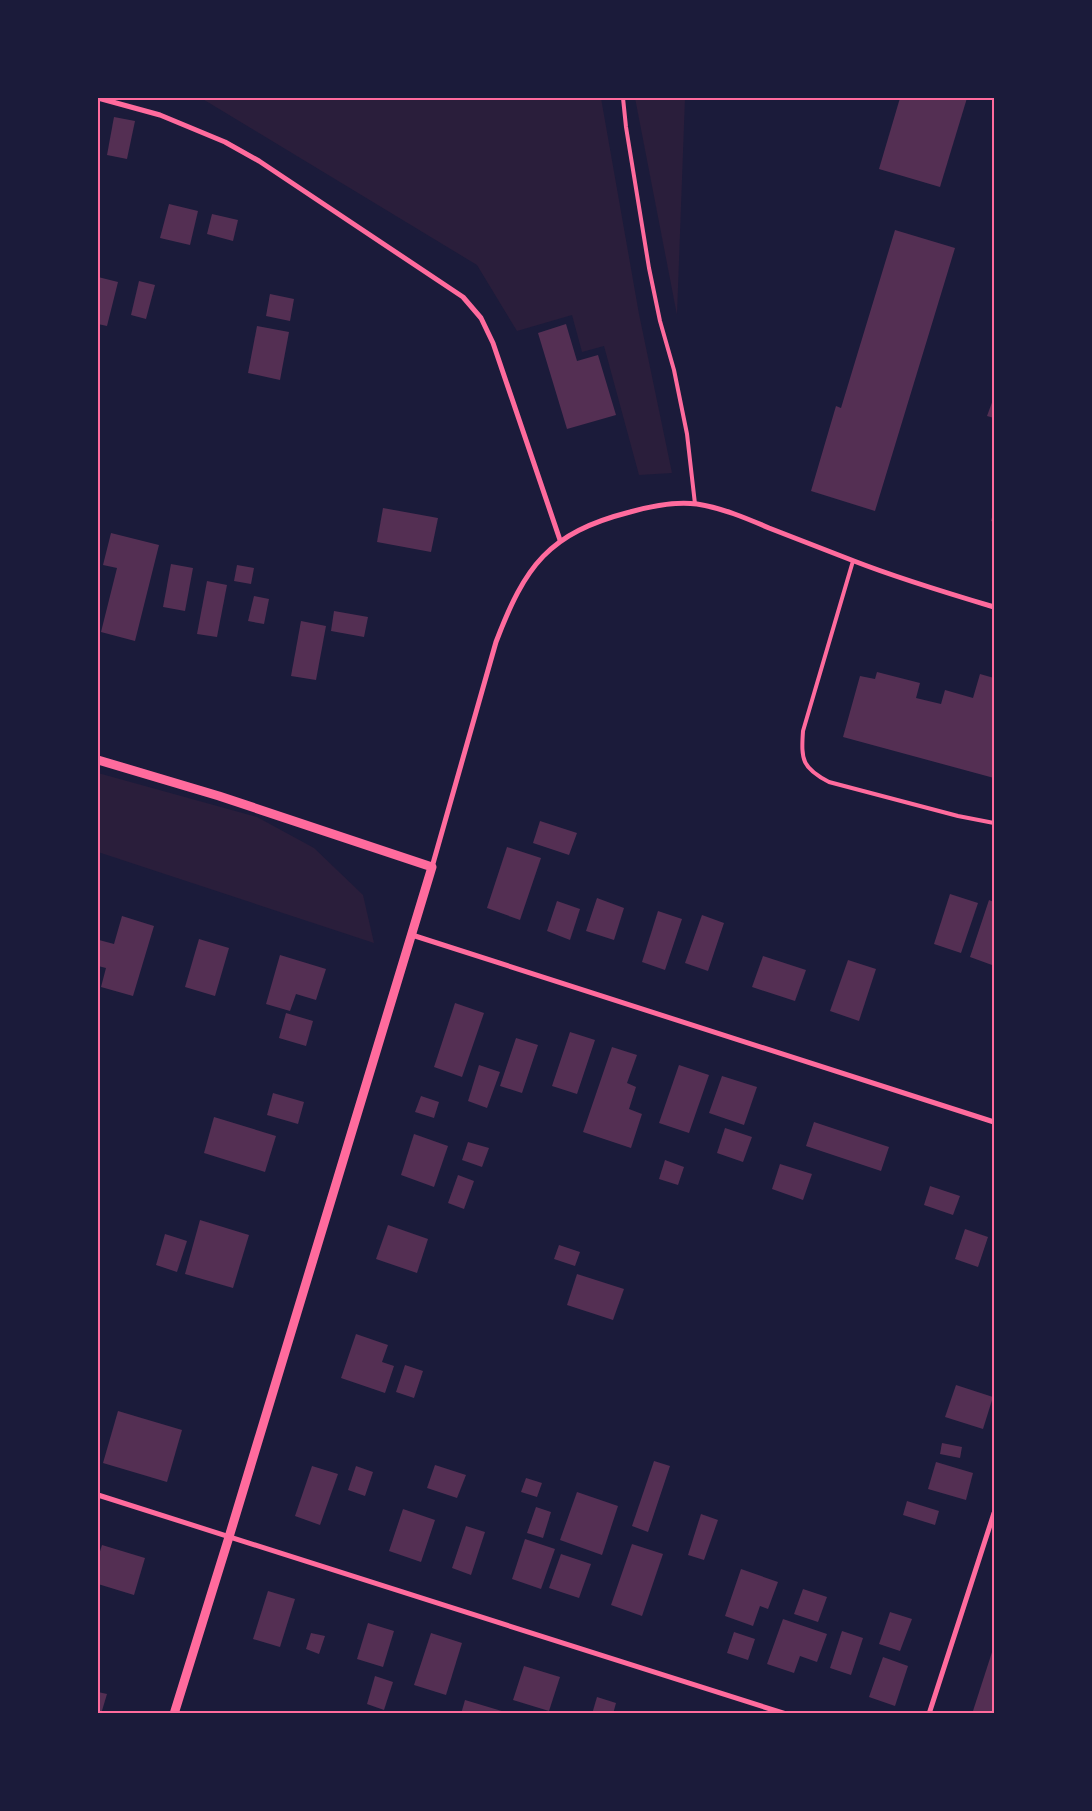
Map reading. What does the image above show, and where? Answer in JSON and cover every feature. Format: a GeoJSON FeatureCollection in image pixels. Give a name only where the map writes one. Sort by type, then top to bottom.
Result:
{"type":"FeatureCollection","features":[{"type":"Feature","properties":{"kind":"street"},"geometry":{"type":"LineString","coordinates":[[98,98],[160,115],[225,142],[259,161],[463,296],[481,318],[493,343],[560,540]]}},
{"type":"Feature","properties":{"kind":"street"},"geometry":{"type":"LineString","coordinates":[[174,1714],[230,1537],[412,935],[496,642],[520,586],[536,563],[560,540],[622,514],[667,504],[695,504],[748,519],[853,561],[994,607]]}},
{"type":"Feature","properties":{"kind":"street"},"geometry":{"type":"LineString","coordinates":[[98,760],[220,796],[432,867]]}},
{"type":"Feature","properties":{"kind":"street"},"geometry":{"type":"LineString","coordinates":[[412,935],[994,1122]]}},
{"type":"Feature","properties":{"kind":"street"},"geometry":{"type":"LineString","coordinates":[[98,1495],[786,1714]]}},
{"type":"Feature","properties":{"kind":"street"},"geometry":{"type":"LineString","coordinates":[[929,1714],[994,1513]]}},
{"type":"Feature","properties":{"kind":"lane"},"geometry":{"type":"LineString","coordinates":[[623,98],[649,268],[660,322],[676,378],[687,434],[695,504]]}},
{"type":"Feature","properties":{"kind":"lane"},"geometry":{"type":"LineString","coordinates":[[853,561],[803,731],[802,750],[805,764],[814,774],[829,782],[958,816],[994,823]]}},
{"type":"Feature","properties":{"kind":"shaded area"},"geometry":{"type":"Polygon","coordinates":[[[201,98],[601,98],[639,314],[672,473],[639,475],[604,346],[582,352],[572,315],[517,331],[477,265],[201,98]]]}},
{"type":"Feature","properties":{"kind":"shaded area"},"geometry":{"type":"Polygon","coordinates":[[[635,98],[685,98],[677,315],[635,98]]]}},
{"type":"Feature","properties":{"kind":"shaded area"},"geometry":{"type":"Polygon","coordinates":[[[98,773],[257,817],[314,848],[363,895],[374,943],[98,852],[98,773]]]}},
{"type":"Feature","properties":{"kind":"building"},"geometry":{"type":"Polygon","coordinates":[[[900,98],[967,98],[940,187],[879,169],[900,98]]]}},
{"type":"Feature","properties":{"kind":"building"},"geometry":{"type":"Polygon","coordinates":[[[114,117],[135,121],[127,159],[107,155],[114,117]]]}},
{"type":"Feature","properties":{"kind":"building"},"geometry":{"type":"Polygon","coordinates":[[[169,204],[198,211],[190,245],[160,238],[169,204]]]}},
{"type":"Feature","properties":{"kind":"building"},"geometry":{"type":"Polygon","coordinates":[[[212,214],[238,220],[233,241],[207,234],[212,214]]]}},
{"type":"Feature","properties":{"kind":"building"},"geometry":{"type":"Polygon","coordinates":[[[895,230],[955,248],[875,511],[811,491],[836,406],[841,408],[895,230]]]}},
{"type":"Feature","properties":{"kind":"building"},"geometry":{"type":"Polygon","coordinates":[[[98,277],[118,282],[107,326],[98,324],[98,277]]]}},
{"type":"Feature","properties":{"kind":"building"},"geometry":{"type":"Polygon","coordinates":[[[139,281],[155,285],[146,319],[131,315],[139,281]]]}},
{"type":"Feature","properties":{"kind":"building"},"geometry":{"type":"Polygon","coordinates":[[[270,294],[294,299],[290,321],[266,316],[270,294]]]}},
{"type":"Feature","properties":{"kind":"building"},"geometry":{"type":"Polygon","coordinates":[[[566,324],[577,361],[598,355],[616,415],[567,429],[538,333],[566,324]]]}},
{"type":"Feature","properties":{"kind":"building"},"geometry":{"type":"Polygon","coordinates":[[[257,326],[289,332],[280,380],[248,373],[257,326]]]}},
{"type":"Feature","properties":{"kind":"building"},"geometry":{"type":"Polygon","coordinates":[[[994,397],[994,418],[987,416],[994,397]]]}},
{"type":"Feature","properties":{"kind":"building"},"geometry":{"type":"Polygon","coordinates":[[[383,508],[438,518],[431,552],[377,542],[383,508]]]}},
{"type":"Feature","properties":{"kind":"building"},"geometry":{"type":"Polygon","coordinates":[[[994,510],[994,522],[991,521],[994,510]]]}},
{"type":"Feature","properties":{"kind":"building"},"geometry":{"type":"Polygon","coordinates":[[[111,533],[159,545],[135,641],[101,632],[117,568],[103,565],[111,533]]]}},
{"type":"Feature","properties":{"kind":"building"},"geometry":{"type":"Polygon","coordinates":[[[171,564],[193,568],[185,611],[163,607],[171,564]]]}},
{"type":"Feature","properties":{"kind":"building"},"geometry":{"type":"Polygon","coordinates":[[[237,565],[254,568],[251,584],[234,581],[237,565]]]}},
{"type":"Feature","properties":{"kind":"building"},"geometry":{"type":"Polygon","coordinates":[[[207,581],[227,585],[217,637],[197,634],[207,581]]]}},
{"type":"Feature","properties":{"kind":"building"},"geometry":{"type":"Polygon","coordinates":[[[254,596],[269,599],[264,624],[248,621],[254,596]]]}},
{"type":"Feature","properties":{"kind":"building"},"geometry":{"type":"Polygon","coordinates":[[[334,611],[368,617],[364,637],[331,631],[334,611]]]}},
{"type":"Feature","properties":{"kind":"building"},"geometry":{"type":"Polygon","coordinates":[[[301,621],[326,626],[316,680],[291,676],[301,621]]]}},
{"type":"Feature","properties":{"kind":"building"},"geometry":{"type":"Polygon","coordinates":[[[877,672],[920,683],[916,698],[941,704],[945,690],[973,698],[980,674],[994,678],[994,778],[843,737],[860,676],[875,679],[877,672]]]}},
{"type":"Feature","properties":{"kind":"building"},"geometry":{"type":"Polygon","coordinates":[[[540,821],[577,833],[569,855],[533,843],[540,821]]]}},
{"type":"Feature","properties":{"kind":"building"},"geometry":{"type":"Polygon","coordinates":[[[507,847],[541,858],[520,920],[487,908],[507,847]]]}},
{"type":"Feature","properties":{"kind":"building"},"geometry":{"type":"Polygon","coordinates":[[[950,894],[978,903],[961,953],[934,944],[950,894]]]}},
{"type":"Feature","properties":{"kind":"building"},"geometry":{"type":"Polygon","coordinates":[[[597,898],[624,908],[614,940],[586,931],[597,898]]]}},
{"type":"Feature","properties":{"kind":"building"},"geometry":{"type":"Polygon","coordinates":[[[989,900],[994,902],[994,957],[992,965],[970,957],[989,900]]]}},
{"type":"Feature","properties":{"kind":"building"},"geometry":{"type":"Polygon","coordinates":[[[557,901],[580,909],[570,940],[547,931],[557,901]]]}},
{"type":"Feature","properties":{"kind":"building"},"geometry":{"type":"Polygon","coordinates":[[[658,911],[682,919],[665,970],[642,962],[658,911]]]}},
{"type":"Feature","properties":{"kind":"building"},"geometry":{"type":"Polygon","coordinates":[[[702,915],[724,923],[708,971],[685,963],[702,915]]]}},
{"type":"Feature","properties":{"kind":"building"},"geometry":{"type":"Polygon","coordinates":[[[122,916],[154,926],[133,996],[101,987],[106,968],[98,966],[99,940],[114,944],[122,916]]]}},
{"type":"Feature","properties":{"kind":"building"},"geometry":{"type":"Polygon","coordinates":[[[199,939],[229,948],[215,996],[185,987],[199,939]]]}},
{"type":"Feature","properties":{"kind":"building"},"geometry":{"type":"Polygon","coordinates":[[[280,955],[326,969],[316,1000],[296,994],[290,1011],[266,1004],[280,955]]]}},
{"type":"Feature","properties":{"kind":"building"},"geometry":{"type":"Polygon","coordinates":[[[763,956],[806,970],[795,1001],[752,987],[763,956]]]}},
{"type":"Feature","properties":{"kind":"building"},"geometry":{"type":"Polygon","coordinates":[[[848,960],[876,969],[859,1021],[830,1011],[848,960]]]}},
{"type":"Feature","properties":{"kind":"building"},"geometry":{"type":"Polygon","coordinates":[[[455,1003],[484,1013],[462,1077],[434,1067],[455,1003]]]}},
{"type":"Feature","properties":{"kind":"building"},"geometry":{"type":"Polygon","coordinates":[[[286,1013],[313,1021],[306,1046],[279,1038],[286,1013]]]}},
{"type":"Feature","properties":{"kind":"building"},"geometry":{"type":"Polygon","coordinates":[[[570,1032],[595,1040],[577,1094],[552,1086],[570,1032]]]}},
{"type":"Feature","properties":{"kind":"building"},"geometry":{"type":"Polygon","coordinates":[[[516,1038],[538,1045],[522,1093],[500,1086],[516,1038]]]}},
{"type":"Feature","properties":{"kind":"building"},"geometry":{"type":"Polygon","coordinates":[[[612,1047],[637,1055],[627,1083],[636,1087],[629,1109],[642,1114],[631,1148],[583,1132],[612,1047]]]}},
{"type":"Feature","properties":{"kind":"building"},"geometry":{"type":"Polygon","coordinates":[[[479,1065],[500,1072],[487,1108],[468,1101],[479,1065]]]}},
{"type":"Feature","properties":{"kind":"building"},"geometry":{"type":"Polygon","coordinates":[[[679,1065],[709,1075],[689,1133],[659,1123],[679,1065]]]}},
{"type":"Feature","properties":{"kind":"building"},"geometry":{"type":"Polygon","coordinates":[[[722,1076],[757,1087],[744,1125],[709,1113],[722,1076]]]}},
{"type":"Feature","properties":{"kind":"building"},"geometry":{"type":"Polygon","coordinates":[[[273,1093],[304,1102],[298,1124],[267,1115],[273,1093]]]}},
{"type":"Feature","properties":{"kind":"building"},"geometry":{"type":"Polygon","coordinates":[[[421,1096],[439,1102],[434,1118],[415,1112],[421,1096]]]}},
{"type":"Feature","properties":{"kind":"building"},"geometry":{"type":"Polygon","coordinates":[[[214,1117],[276,1136],[265,1172],[204,1153],[214,1117]]]}},
{"type":"Feature","properties":{"kind":"building"},"geometry":{"type":"Polygon","coordinates":[[[814,1122],[889,1147],[881,1171],[806,1146],[814,1122]]]}},
{"type":"Feature","properties":{"kind":"building"},"geometry":{"type":"Polygon","coordinates":[[[725,1128],[752,1137],[743,1162],[717,1153],[725,1128]]]}},
{"type":"Feature","properties":{"kind":"building"},"geometry":{"type":"Polygon","coordinates":[[[414,1134],[448,1146],[434,1187],[401,1175],[414,1134]]]}},
{"type":"Feature","properties":{"kind":"building"},"geometry":{"type":"Polygon","coordinates":[[[468,1142],[489,1148],[482,1167],[462,1160],[468,1142]]]}},
{"type":"Feature","properties":{"kind":"building"},"geometry":{"type":"Polygon","coordinates":[[[665,1160],[684,1167],[678,1185],[659,1179],[665,1160]]]}},
{"type":"Feature","properties":{"kind":"building"},"geometry":{"type":"Polygon","coordinates":[[[780,1164],[812,1174],[803,1200],[772,1189],[780,1164]]]}},
{"type":"Feature","properties":{"kind":"building"},"geometry":{"type":"Polygon","coordinates":[[[458,1175],[474,1181],[464,1209],[448,1203],[458,1175]]]}},
{"type":"Feature","properties":{"kind":"building"},"geometry":{"type":"Polygon","coordinates":[[[930,1186],[960,1196],[953,1215],[924,1205],[930,1186]]]}},
{"type":"Feature","properties":{"kind":"building"},"geometry":{"type":"Polygon","coordinates":[[[200,1220],[249,1235],[233,1288],[185,1274],[200,1220]]]}},
{"type":"Feature","properties":{"kind":"building"},"geometry":{"type":"Polygon","coordinates":[[[388,1225],[428,1239],[417,1273],[376,1259],[388,1225]]]}},
{"type":"Feature","properties":{"kind":"building"},"geometry":{"type":"Polygon","coordinates":[[[965,1229],[988,1237],[978,1267],[955,1259],[965,1229]]]}},
{"type":"Feature","properties":{"kind":"building"},"geometry":{"type":"Polygon","coordinates":[[[165,1234],[187,1241],[177,1272],[156,1265],[165,1234]]]}},
{"type":"Feature","properties":{"kind":"building"},"geometry":{"type":"Polygon","coordinates":[[[559,1245],[580,1252],[575,1266],[554,1259],[559,1245]]]}},
{"type":"Feature","properties":{"kind":"building"},"geometry":{"type":"Polygon","coordinates":[[[577,1274],[624,1289],[613,1320],[567,1305],[577,1274]]]}},
{"type":"Feature","properties":{"kind":"building"},"geometry":{"type":"Polygon","coordinates":[[[356,1334],[388,1345],[382,1362],[394,1366],[385,1393],[341,1378],[356,1334]]]}},
{"type":"Feature","properties":{"kind":"building"},"geometry":{"type":"Polygon","coordinates":[[[405,1365],[423,1371],[414,1398],[396,1392],[405,1365]]]}},
{"type":"Feature","properties":{"kind":"building"},"geometry":{"type":"Polygon","coordinates":[[[956,1385],[993,1397],[983,1429],[945,1417],[956,1385]]]}},
{"type":"Feature","properties":{"kind":"building"},"geometry":{"type":"Polygon","coordinates":[[[118,1411],[182,1430],[167,1482],[103,1463],[118,1411]]]}},
{"type":"Feature","properties":{"kind":"building"},"geometry":{"type":"Polygon","coordinates":[[[942,1443],[962,1447],[960,1458],[940,1454],[942,1443]]]}},
{"type":"Feature","properties":{"kind":"building"},"geometry":{"type":"Polygon","coordinates":[[[654,1461],[670,1466],[648,1532],[632,1526],[654,1461]]]}},
{"type":"Feature","properties":{"kind":"building"},"geometry":{"type":"Polygon","coordinates":[[[936,1462],[973,1473],[966,1500],[928,1489],[936,1462]]]}},
{"type":"Feature","properties":{"kind":"building"},"geometry":{"type":"Polygon","coordinates":[[[435,1465],[466,1475],[457,1498],[427,1488],[435,1465]]]}},
{"type":"Feature","properties":{"kind":"building"},"geometry":{"type":"Polygon","coordinates":[[[312,1466],[338,1474],[320,1525],[295,1516],[312,1466]]]}},
{"type":"Feature","properties":{"kind":"building"},"geometry":{"type":"Polygon","coordinates":[[[356,1466],[373,1472],[365,1496],[348,1490],[356,1466]]]}},
{"type":"Feature","properties":{"kind":"building"},"geometry":{"type":"Polygon","coordinates":[[[526,1478],[542,1483],[537,1497],[521,1492],[526,1478]]]}},
{"type":"Feature","properties":{"kind":"building"},"geometry":{"type":"Polygon","coordinates":[[[577,1492],[618,1506],[602,1555],[560,1540],[577,1492]]]}},
{"type":"Feature","properties":{"kind":"building"},"geometry":{"type":"Polygon","coordinates":[[[907,1501],[939,1511],[935,1525],[903,1515],[907,1501]]]}},
{"type":"Feature","properties":{"kind":"building"},"geometry":{"type":"Polygon","coordinates":[[[536,1507],[551,1512],[543,1538],[527,1533],[536,1507]]]}},
{"type":"Feature","properties":{"kind":"building"},"geometry":{"type":"Polygon","coordinates":[[[403,1509],[435,1520],[421,1562],[389,1551],[403,1509]]]}},
{"type":"Feature","properties":{"kind":"building"},"geometry":{"type":"Polygon","coordinates":[[[701,1514],[718,1520],[704,1560],[688,1555],[701,1514]]]}},
{"type":"Feature","properties":{"kind":"building"},"geometry":{"type":"Polygon","coordinates":[[[466,1526],[485,1532],[471,1575],[452,1568],[466,1526]]]}},
{"type":"Feature","properties":{"kind":"building"},"geometry":{"type":"Polygon","coordinates":[[[525,1539],[555,1549],[541,1589],[512,1579],[525,1539]]]}},
{"type":"Feature","properties":{"kind":"building"},"geometry":{"type":"Polygon","coordinates":[[[632,1544],[663,1554],[642,1616],[611,1605],[632,1544]]]}},
{"type":"Feature","properties":{"kind":"building"},"geometry":{"type":"Polygon","coordinates":[[[102,1545],[145,1558],[134,1595],[98,1584],[98,1558],[102,1545]]]}},
{"type":"Feature","properties":{"kind":"building"},"geometry":{"type":"Polygon","coordinates":[[[561,1554],[591,1564],[579,1598],[549,1588],[561,1554]]]}},
{"type":"Feature","properties":{"kind":"building"},"geometry":{"type":"Polygon","coordinates":[[[741,1569],[778,1582],[768,1609],[760,1606],[753,1626],[725,1616],[741,1569]]]}},
{"type":"Feature","properties":{"kind":"building"},"geometry":{"type":"Polygon","coordinates":[[[803,1589],[827,1597],[818,1622],[794,1614],[803,1589]]]}},
{"type":"Feature","properties":{"kind":"building"},"geometry":{"type":"Polygon","coordinates":[[[268,1591],[295,1599],[280,1647],[253,1639],[268,1591]]]}},
{"type":"Feature","properties":{"kind":"building"},"geometry":{"type":"Polygon","coordinates":[[[890,1612],[912,1619],[900,1651],[879,1644],[890,1612]]]}},
{"type":"Feature","properties":{"kind":"building"},"geometry":{"type":"Polygon","coordinates":[[[783,1619],[827,1634],[817,1662],[800,1656],[794,1673],[767,1664],[783,1619]]]}},
{"type":"Feature","properties":{"kind":"building"},"geometry":{"type":"Polygon","coordinates":[[[368,1623],[394,1631],[383,1667],[357,1659],[368,1623]]]}},
{"type":"Feature","properties":{"kind":"building"},"geometry":{"type":"Polygon","coordinates":[[[842,1631],[863,1638],[851,1675],[830,1668],[842,1631]]]}},
{"type":"Feature","properties":{"kind":"building"},"geometry":{"type":"Polygon","coordinates":[[[734,1632],[755,1639],[748,1660],[727,1653],[734,1632]]]}},
{"type":"Feature","properties":{"kind":"building"},"geometry":{"type":"Polygon","coordinates":[[[311,1633],[325,1636],[319,1654],[306,1649],[311,1633]]]}},
{"type":"Feature","properties":{"kind":"building"},"geometry":{"type":"Polygon","coordinates":[[[431,1633],[462,1643],[446,1695],[414,1685],[431,1633]]]}},
{"type":"Feature","properties":{"kind":"building"},"geometry":{"type":"Polygon","coordinates":[[[994,1646],[994,1714],[972,1714],[994,1646]]]}},
{"type":"Feature","properties":{"kind":"building"},"geometry":{"type":"Polygon","coordinates":[[[883,1657],[908,1666],[895,1706],[869,1697],[883,1657]]]}},
{"type":"Feature","properties":{"kind":"building"},"geometry":{"type":"Polygon","coordinates":[[[524,1666],[560,1677],[549,1711],[513,1700],[524,1666]]]}},
{"type":"Feature","properties":{"kind":"building"},"geometry":{"type":"Polygon","coordinates":[[[375,1676],[393,1682],[384,1710],[367,1704],[375,1676]]]}},
{"type":"Feature","properties":{"kind":"building"},"geometry":{"type":"Polygon","coordinates":[[[98,1692],[107,1694],[101,1714],[98,1714],[98,1692]]]}},
{"type":"Feature","properties":{"kind":"building"},"geometry":{"type":"Polygon","coordinates":[[[597,1697],[616,1703],[613,1714],[592,1714],[597,1697]]]}},
{"type":"Feature","properties":{"kind":"building"},"geometry":{"type":"Polygon","coordinates":[[[465,1700],[505,1712],[504,1714],[461,1714],[465,1700]]]}}]}
